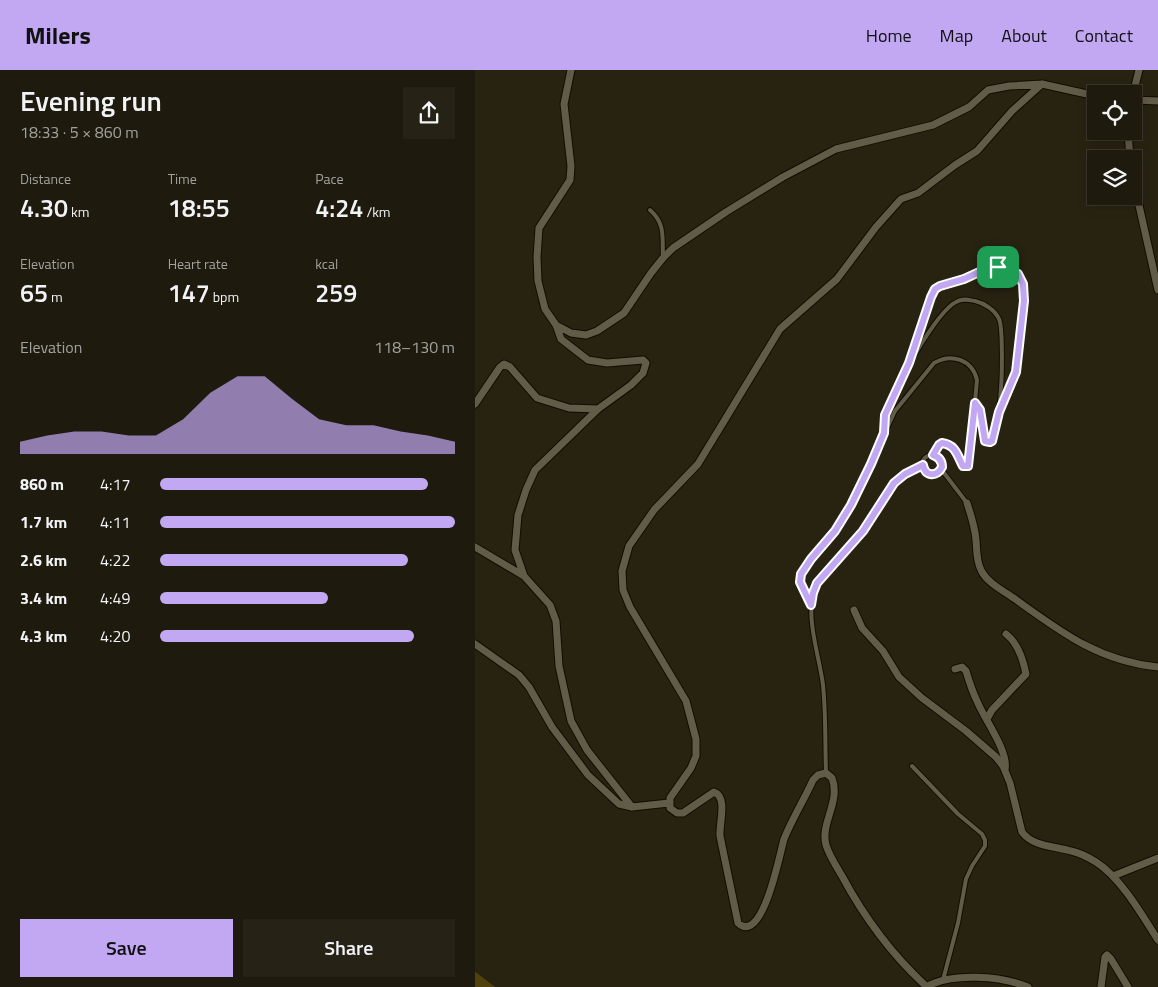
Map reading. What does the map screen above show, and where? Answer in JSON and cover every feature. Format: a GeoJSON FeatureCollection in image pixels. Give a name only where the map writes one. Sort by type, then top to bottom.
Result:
{"type":"FeatureCollection","features":[{"type":"Feature","properties":{"kind":"street"},"geometry":{"type":"LineString","coordinates":[[524,576],[515,550],[518,515],[535,470],[598,408],[631,385],[643,373],[646,363],[643,360],[607,363],[588,360],[561,339],[556,325],[545,309],[538,281],[539,228],[570,180],[571,166],[564,104],[571,70]]}},
{"type":"Feature","properties":{"kind":"street"},"geometry":{"type":"LineString","coordinates":[[1135,85],[1139,70]]}},
{"type":"Feature","properties":{"kind":"street"},"geometry":{"type":"LineString","coordinates":[[556,325],[571,333],[586,335],[597,331],[624,312],[663,258],[673,248],[726,212],[783,177],[836,149],[933,125],[969,107],[988,90],[1009,86],[1042,84],[1087,94]]}},
{"type":"Feature","properties":{"kind":"street"},"geometry":{"type":"LineString","coordinates":[[1028,987],[995,978],[943,980],[926,987],[866,919],[826,844],[826,832],[835,791],[832,778],[826,773],[818,775],[813,780],[784,839],[761,915],[753,926],[742,926],[739,923],[720,836],[719,826],[722,798],[720,794],[715,792],[683,814],[673,811],[669,803],[674,791],[691,768],[695,756],[696,739],[685,701],[630,608],[623,590],[622,571],[629,546],[654,510],[698,464],[780,329],[837,279],[876,227],[901,199],[918,193],[977,151],[1011,111],[1042,84]]}},
{"type":"Feature","properties":{"kind":"street"},"geometry":{"type":"LineString","coordinates":[[1142,100],[1158,101]]}},
{"type":"Feature","properties":{"kind":"street"},"geometry":{"type":"LineString","coordinates":[[1139,205],[1158,290]]}},
{"type":"Feature","properties":{"kind":"street"},"geometry":{"type":"LineString","coordinates":[[475,404],[500,366],[504,364],[511,367],[537,398],[569,408],[598,408]]}},
{"type":"Feature","properties":{"kind":"street"},"geometry":{"type":"LineString","coordinates":[[967,503],[976,540],[977,559],[982,572],[992,582],[1048,624],[1100,652],[1132,663],[1158,666]]}},
{"type":"Feature","properties":{"kind":"street"},"geometry":{"type":"LineString","coordinates":[[475,547],[524,576],[550,605],[556,621],[559,666],[571,720],[587,750],[632,807]]}},
{"type":"Feature","properties":{"kind":"street"},"geometry":{"type":"LineString","coordinates":[[854,610],[862,628],[883,651],[899,677],[922,698],[966,730],[996,757],[1005,770]]}},
{"type":"Feature","properties":{"kind":"street"},"geometry":{"type":"LineString","coordinates":[[987,719],[991,710],[1026,674],[1013,639],[1005,634]]}},
{"type":"Feature","properties":{"kind":"street"},"geometry":{"type":"LineString","coordinates":[[475,644],[519,675],[529,687],[552,726],[588,775],[619,804],[632,807],[669,803]]}},
{"type":"Feature","properties":{"kind":"street"},"geometry":{"type":"LineString","coordinates":[[955,668],[962,667],[966,670],[977,702],[1005,759],[1005,770],[1022,832],[1026,837],[1041,844],[1081,854],[1097,862],[1113,876],[1158,940]]}},
{"type":"Feature","properties":{"kind":"street"},"geometry":{"type":"LineString","coordinates":[[1113,876],[1158,858]]}},
{"type":"Feature","properties":{"kind":"street"},"geometry":{"type":"LineString","coordinates":[[1101,987],[1103,962],[1107,956],[1111,959],[1127,987]]}},
{"type":"Feature","properties":{"kind":"lane"},"geometry":{"type":"LineString","coordinates":[[650,210],[660,220],[662,225],[663,258]]}},
{"type":"Feature","properties":{"kind":"lane"},"geometry":{"type":"LineString","coordinates":[[884,433],[885,415],[909,363],[935,289],[988,268],[998,267],[1014,270],[1021,278],[1024,301],[1016,372],[999,412]]}},
{"type":"Feature","properties":{"kind":"lane"},"geometry":{"type":"LineString","coordinates":[[909,363],[941,316],[956,302],[963,299],[980,302],[995,313],[999,318],[1001,328],[999,412],[992,441],[987,442],[984,438],[980,410],[975,403]]}},
{"type":"Feature","properties":{"kind":"lane"},"geometry":{"type":"LineString","coordinates":[[811,605],[800,582],[801,574],[835,531],[851,505],[895,411],[934,363],[941,358],[950,357],[969,364],[975,372],[977,380],[968,466],[963,466],[957,453],[951,446],[946,444],[939,445],[933,455],[926,458],[923,465],[905,474],[894,483],[863,531],[817,583],[813,593],[811,605],[813,631],[823,685],[826,773]]}},
{"type":"Feature","properties":{"kind":"lane"},"geometry":{"type":"LineString","coordinates":[[933,455],[938,457],[941,462],[941,469],[967,503]]}},
{"type":"Feature","properties":{"kind":"lane"},"geometry":{"type":"LineString","coordinates":[[923,465],[924,470],[930,474],[937,473],[941,469]]}},
{"type":"Feature","properties":{"kind":"lane"},"geometry":{"type":"LineString","coordinates":[[912,766],[958,814],[982,834],[985,840],[985,846],[966,879],[958,923],[943,980]]}},
{"type":"Feature","properties":{"kind":"shaded area"},"geometry":{"type":"Polygon","coordinates":[[[475,972],[477,973],[495,987],[475,987],[475,972]]]}},
{"type":"Feature","properties":{"kind":"route"},"geometry":{"type":"LineString","coordinates":[[998,267],[1014,270],[1018,274],[1023,284],[1024,301],[1016,372],[999,412],[992,441],[985,441],[980,410],[975,403],[970,462],[968,466],[963,466],[955,449],[942,443],[933,455],[938,457],[941,462],[942,467],[937,473],[933,475],[928,474],[924,470],[923,465],[898,478],[863,531],[817,583],[811,605],[800,582],[801,574],[835,531],[851,505],[871,464],[884,433],[883,420],[886,410],[909,363],[935,289],[988,268],[998,267]]}}]}
